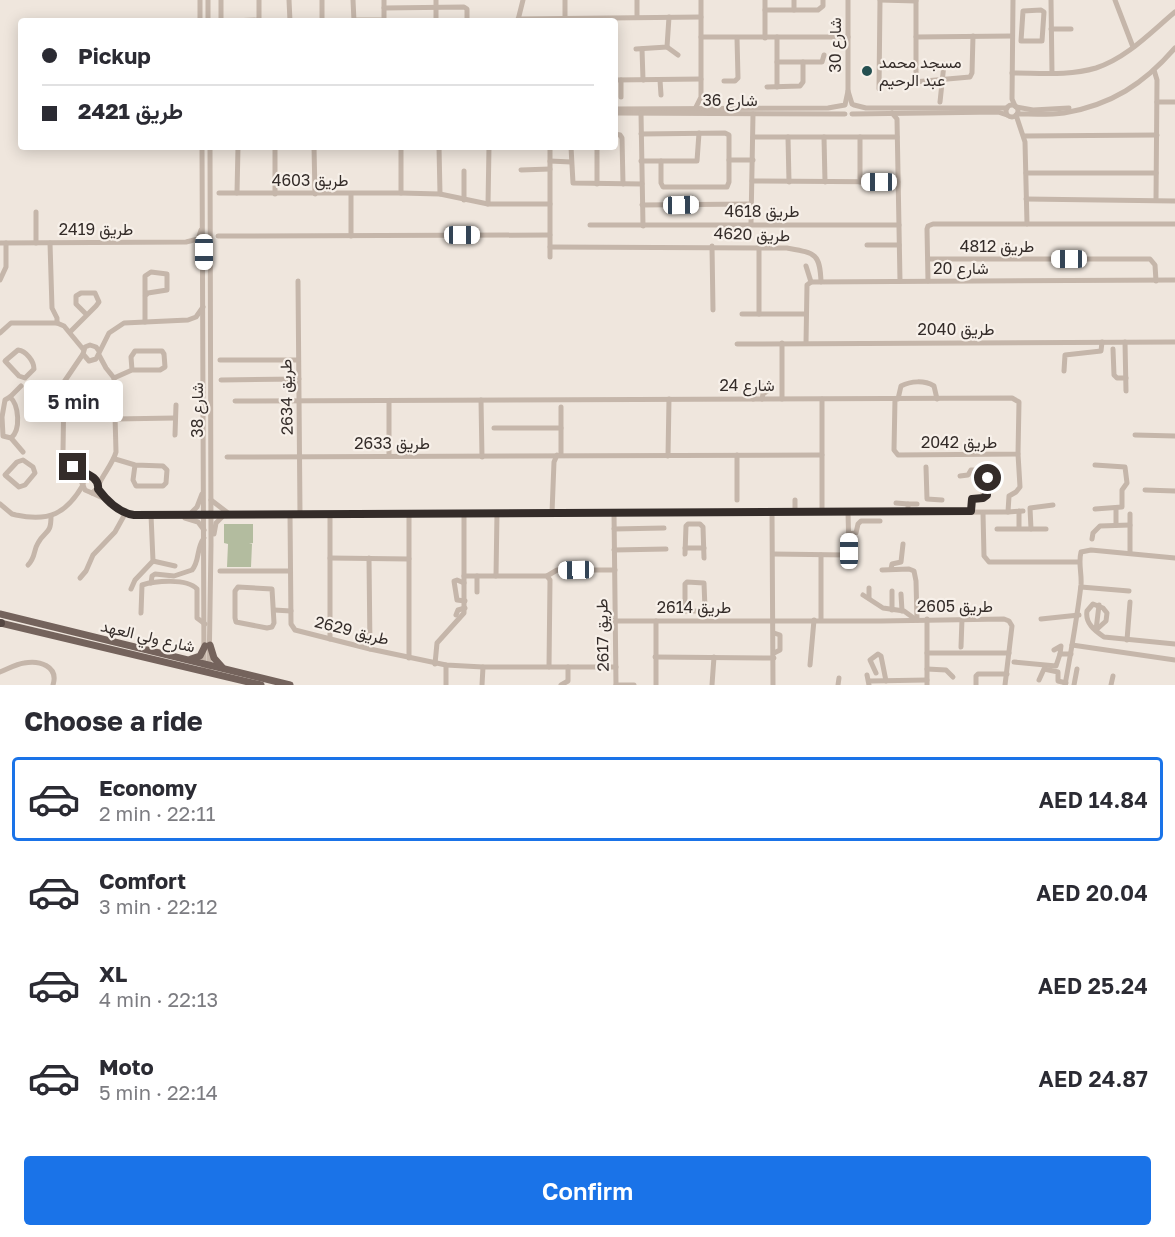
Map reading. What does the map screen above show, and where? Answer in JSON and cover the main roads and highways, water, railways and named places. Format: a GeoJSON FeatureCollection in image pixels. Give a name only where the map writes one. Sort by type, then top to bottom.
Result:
{"type":"FeatureCollection","features":[{"type":"Feature","properties":{"kind":"main road","name":"شارع ولي العهد"},"geometry":{"type":"LineString","coordinates":[[0,621],[189,659],[290,685]]}},
{"type":"Feature","properties":{"kind":"main road","name":"شارع ولي العهد"},"geometry":{"type":"LineString","coordinates":[[0,621],[261,685]]}},
{"type":"Feature","properties":{"kind":"main road"},"geometry":{"type":"LineString","coordinates":[[189,659],[200,656],[207,645],[214,658],[224,668]]}},
{"type":"Feature","properties":{"kind":"place","name":"مسجد محمد عبد الرحيم"},"geometry":{"type":"Point","coordinates":[867,71]}}]}
